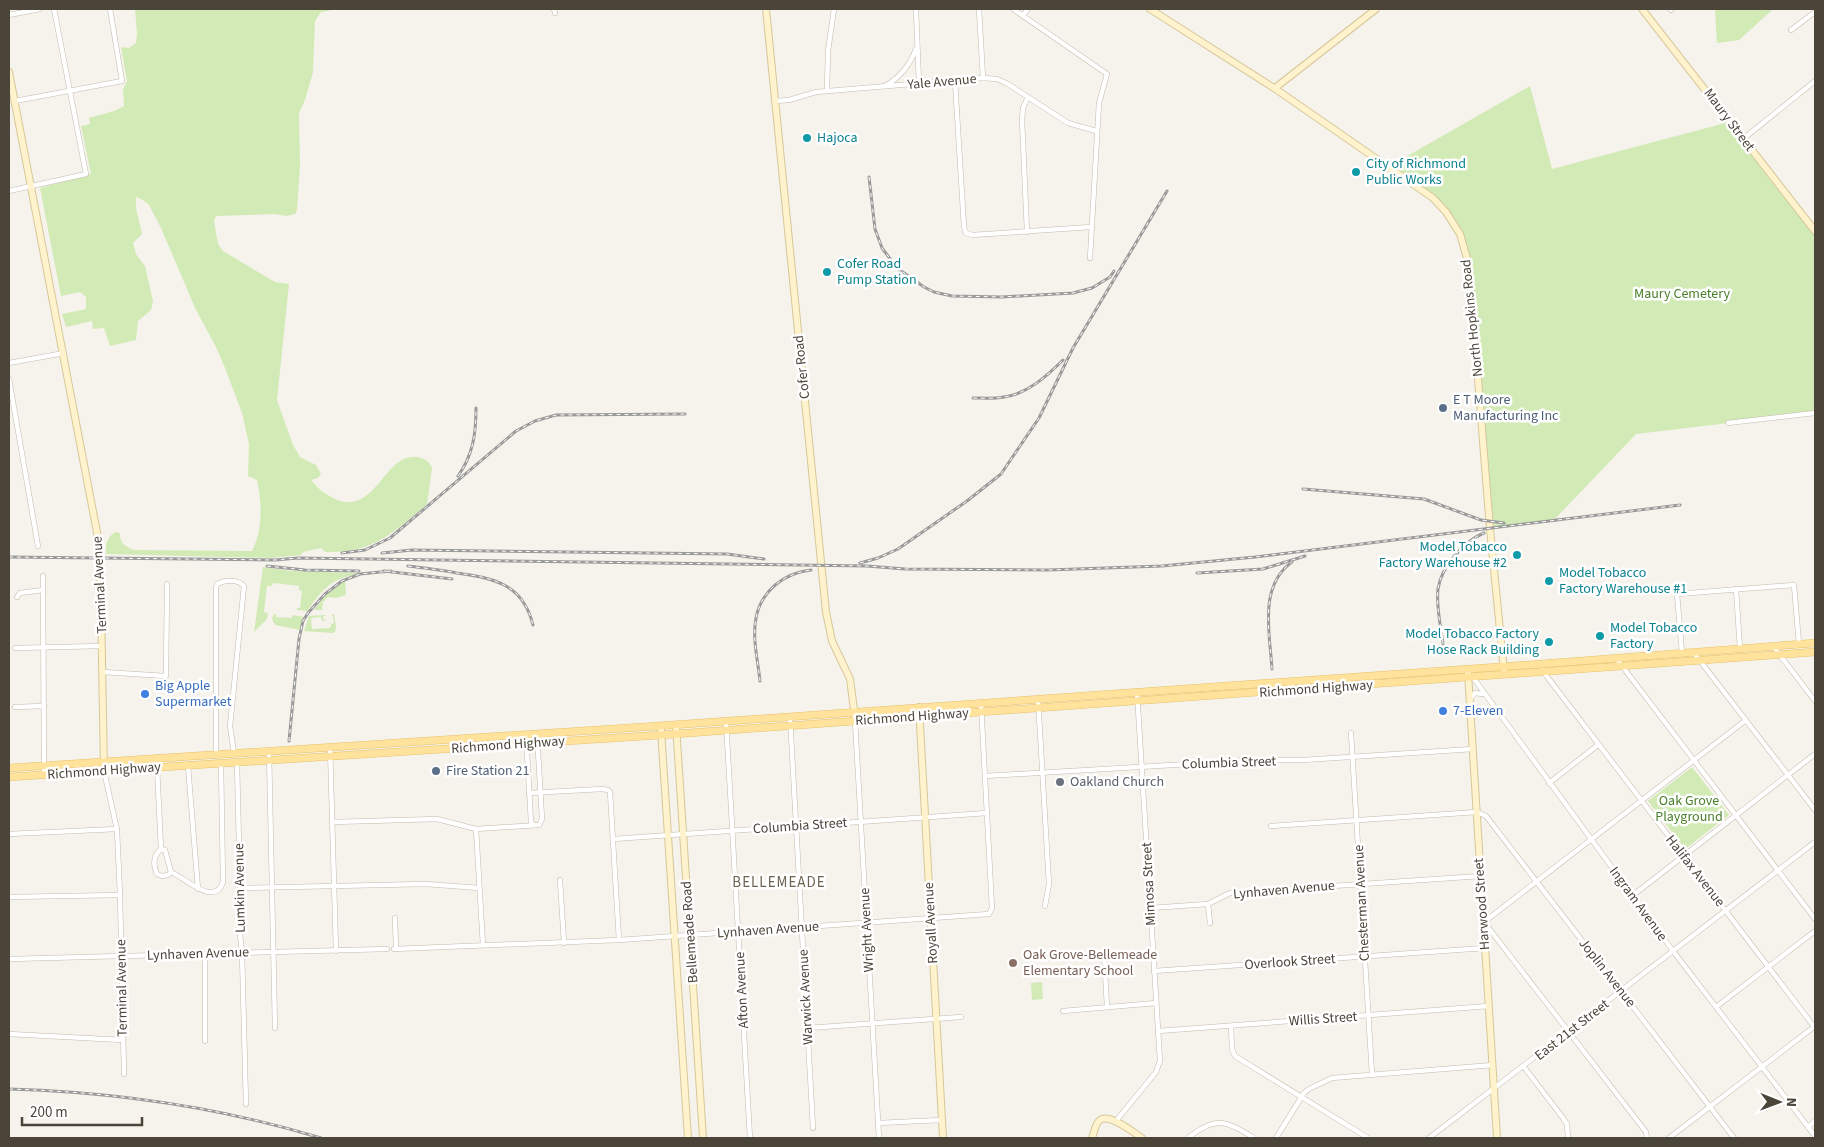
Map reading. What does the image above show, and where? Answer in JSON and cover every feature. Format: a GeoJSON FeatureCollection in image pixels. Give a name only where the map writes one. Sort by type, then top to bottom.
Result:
{"type":"FeatureCollection","features":[{"type":"Feature","properties":{"kind":"main road","name":"Richmond Highway"},"geometry":{"type":"LineString","coordinates":[[9,777],[677,734],[1470,678],[1505,675],[1616,658],[1815,643]]}},
{"type":"Feature","properties":{"kind":"main road","name":"Richmond Highway"},"geometry":{"type":"LineString","coordinates":[[9,768],[726,722],[1504,666],[1541,668],[1622,666],[1815,652]]}},
{"type":"Feature","properties":{"kind":"street"},"geometry":{"type":"LineString","coordinates":[[9,14],[40,9]]}},
{"type":"Feature","properties":{"kind":"street"},"geometry":{"type":"LineString","coordinates":[[9,191],[86,174],[54,9]]}},
{"type":"Feature","properties":{"kind":"street"},"geometry":{"type":"LineString","coordinates":[[15,102],[122,81],[110,9]]}},
{"type":"Feature","properties":{"kind":"street","name":"Cofer Road"},"geometry":{"type":"LineString","coordinates":[[766,9],[826,612],[832,641],[850,679],[855,721]]}},
{"type":"Feature","properties":{"kind":"street"},"geometry":{"type":"LineString","coordinates":[[827,91],[828,51],[834,9]]}},
{"type":"Feature","properties":{"kind":"street"},"geometry":{"type":"LineString","coordinates":[[916,9],[918,84]]}},
{"type":"Feature","properties":{"kind":"street"},"geometry":{"type":"LineString","coordinates":[[979,9],[983,78]]}},
{"type":"Feature","properties":{"kind":"street"},"geometry":{"type":"LineString","coordinates":[[1013,9],[1107,74],[1098,103],[1090,258]]}},
{"type":"Feature","properties":{"kind":"street"},"geometry":{"type":"LineString","coordinates":[[1023,15],[1028,9]]}},
{"type":"Feature","properties":{"kind":"street","name":"North Hopkins Road"},"geometry":{"type":"LineString","coordinates":[[1150,9],[1160,11],[1214,50],[1274,88],[1432,198],[1446,212],[1460,234],[1468,262],[1470,279],[1490,529],[1505,675]]}},
{"type":"Feature","properties":{"kind":"street"},"geometry":{"type":"LineString","coordinates":[[1274,88],[1376,9]]}},
{"type":"Feature","properties":{"kind":"street","name":"Maury Street"},"geometry":{"type":"LineString","coordinates":[[1642,9],[1815,231]]}},
{"type":"Feature","properties":{"kind":"street"},"geometry":{"type":"LineString","coordinates":[[1791,30],[1815,12]]}},
{"type":"Feature","properties":{"kind":"street"},"geometry":{"type":"LineString","coordinates":[[883,87],[892,82],[906,69],[917,45]]}},
{"type":"Feature","properties":{"kind":"street","name":"Terminal Avenue"},"geometry":{"type":"LineString","coordinates":[[9,72],[100,548],[103,762],[117,829],[124,1074]]}},
{"type":"Feature","properties":{"kind":"street","name":"Yale Avenue"},"geometry":{"type":"LineString","coordinates":[[776,101],[789,100],[816,92],[983,78],[1008,84],[1068,123],[1096,130]]}},
{"type":"Feature","properties":{"kind":"street"},"geometry":{"type":"LineString","coordinates":[[955,81],[964,226],[966,232],[972,235],[1091,227]]}},
{"type":"Feature","properties":{"kind":"street"},"geometry":{"type":"LineString","coordinates":[[1743,139],[1815,81]]}},
{"type":"Feature","properties":{"kind":"street"},"geometry":{"type":"LineString","coordinates":[[1027,232],[1022,120],[1023,108],[1028,97]]}},
{"type":"Feature","properties":{"kind":"street"},"geometry":{"type":"LineString","coordinates":[[9,363],[64,353]]}},
{"type":"Feature","properties":{"kind":"street"},"geometry":{"type":"LineString","coordinates":[[9,379],[38,546]]}},
{"type":"Feature","properties":{"kind":"street"},"geometry":{"type":"LineString","coordinates":[[1728,423],[1815,413]]}},
{"type":"Feature","properties":{"kind":"street"},"geometry":{"type":"LineString","coordinates":[[43,576],[44,774]]}},
{"type":"Feature","properties":{"kind":"street"},"geometry":{"type":"LineString","coordinates":[[216,754],[216,588],[217,584],[224,581],[238,582],[244,586],[230,726],[234,753]]}},
{"type":"Feature","properties":{"kind":"street"},"geometry":{"type":"LineString","coordinates":[[103,672],[166,676],[167,584]]}},
{"type":"Feature","properties":{"kind":"street"},"geometry":{"type":"LineString","coordinates":[[1682,654],[1677,594],[1794,585],[1799,644]]}},
{"type":"Feature","properties":{"kind":"street"},"geometry":{"type":"LineString","coordinates":[[1736,589],[1740,649]]}},
{"type":"Feature","properties":{"kind":"street"},"geometry":{"type":"LineString","coordinates":[[17,597],[20,593],[44,590]]}},
{"type":"Feature","properties":{"kind":"street"},"geometry":{"type":"LineString","coordinates":[[15,648],[102,646]]}},
{"type":"Feature","properties":{"kind":"street"},"geometry":{"type":"LineString","coordinates":[[1773,646],[1815,701]]}},
{"type":"Feature","properties":{"kind":"street"},"geometry":{"type":"LineString","coordinates":[[1694,653],[1815,810]]}},
{"type":"Feature","properties":{"kind":"street"},"geometry":{"type":"LineString","coordinates":[[1616,658],[1815,919]]}},
{"type":"Feature","properties":{"kind":"street","name":"Halifax Avenue"},"geometry":{"type":"LineString","coordinates":[[1541,668],[1815,1027]]}},
{"type":"Feature","properties":{"kind":"street","name":"Harwood Street"},"geometry":{"type":"LineString","coordinates":[[1467,669],[1470,678],[1497,1138]]}},
{"type":"Feature","properties":{"kind":"street","name":"Ingram Avenue"},"geometry":{"type":"LineString","coordinates":[[1470,678],[1484,694],[1673,952],[1815,1136]]}},
{"type":"Feature","properties":{"kind":"street","name":"Mimosa Street"},"geometry":{"type":"LineString","coordinates":[[1116,1121],[1158,1069],[1160,1061],[1137,692]]}},
{"type":"Feature","properties":{"kind":"street"},"geometry":{"type":"LineString","coordinates":[[1470,699],[1476,692],[1484,694]]}},
{"type":"Feature","properties":{"kind":"street"},"geometry":{"type":"LineString","coordinates":[[1038,699],[1049,884],[1045,906]]}},
{"type":"Feature","properties":{"kind":"street"},"geometry":{"type":"LineString","coordinates":[[216,703],[232,703]]}},
{"type":"Feature","properties":{"kind":"street"},"geometry":{"type":"LineString","coordinates":[[981,703],[987,813]]}},
{"type":"Feature","properties":{"kind":"street"},"geometry":{"type":"LineString","coordinates":[[15,707],[44,706]]}},
{"type":"Feature","properties":{"kind":"street","name":"Royall Avenue"},"geometry":{"type":"LineString","coordinates":[[919,707],[943,1138]]}},
{"type":"Feature","properties":{"kind":"street","name":"Warwick Avenue"},"geometry":{"type":"LineString","coordinates":[[790,717],[813,1128]]}},
{"type":"Feature","properties":{"kind":"street"},"geometry":{"type":"LineString","coordinates":[[1647,1138],[1646,1132],[1484,922],[1746,720]]}},
{"type":"Feature","properties":{"kind":"street","name":"Wright Avenue"},"geometry":{"type":"LineString","coordinates":[[855,721],[879,1138]]}},
{"type":"Feature","properties":{"kind":"street","name":"Afton Avenue"},"geometry":{"type":"LineString","coordinates":[[726,722],[750,1138]]}},
{"type":"Feature","properties":{"kind":"street","name":"Bellemeade Road"},"geometry":{"type":"LineString","coordinates":[[676,725],[703,1138]]}},
{"type":"Feature","properties":{"kind":"street","name":"Bellemeade Road"},"geometry":{"type":"LineString","coordinates":[[661,726],[688,1138]]}},
{"type":"Feature","properties":{"kind":"street","name":"Chesterman Avenue"},"geometry":{"type":"LineString","coordinates":[[1351,733],[1372,1074]]}},
{"type":"Feature","properties":{"kind":"street"},"geometry":{"type":"LineString","coordinates":[[333,822],[437,820],[476,829],[539,825],[542,821],[537,734]]}},
{"type":"Feature","properties":{"kind":"street"},"geometry":{"type":"LineString","coordinates":[[526,735],[531,822],[534,825]]}},
{"type":"Feature","properties":{"kind":"street"},"geometry":{"type":"LineString","coordinates":[[1549,783],[1598,745]]}},
{"type":"Feature","properties":{"kind":"street"},"geometry":{"type":"LineString","coordinates":[[330,747],[336,951]]}},
{"type":"Feature","properties":{"kind":"street","name":"Columbia Street"},"geometry":{"type":"LineString","coordinates":[[985,776],[1473,749]]}},
{"type":"Feature","properties":{"kind":"street"},"geometry":{"type":"LineString","coordinates":[[269,751],[275,1028]]}},
{"type":"Feature","properties":{"kind":"street"},"geometry":{"type":"LineString","coordinates":[[1632,896],[1815,754]]}},
{"type":"Feature","properties":{"kind":"street","name":"Lumkin Avenue"},"geometry":{"type":"LineString","coordinates":[[237,762],[239,924],[242,953],[246,1104]]}},
{"type":"Feature","properties":{"kind":"street"},"geometry":{"type":"LineString","coordinates":[[171,872],[177,874],[193,888],[212,892],[218,891],[222,882],[221,763]]}},
{"type":"Feature","properties":{"kind":"street"},"geometry":{"type":"LineString","coordinates":[[188,766],[198,889]]}},
{"type":"Feature","properties":{"kind":"street"},"geometry":{"type":"LineString","coordinates":[[157,767],[160,849],[154,862],[157,874],[162,876],[168,875],[171,872]]}},
{"type":"Feature","properties":{"kind":"street"},"geometry":{"type":"LineString","coordinates":[[530,793],[602,788],[608,790],[610,796],[619,940]]}},
{"type":"Feature","properties":{"kind":"street"},"geometry":{"type":"LineString","coordinates":[[1271,826],[1477,812]]}},
{"type":"Feature","properties":{"kind":"street","name":"Joplin Avenue"},"geometry":{"type":"LineString","coordinates":[[1477,812],[1486,816],[1734,1138]]}},
{"type":"Feature","properties":{"kind":"street","name":"Columbia Street"},"geometry":{"type":"LineString","coordinates":[[613,839],[987,813]]}},
{"type":"Feature","properties":{"kind":"street","name":"Lynhaven Avenue"},"geometry":{"type":"LineString","coordinates":[[395,918],[395,949],[619,940],[986,914],[991,912],[987,813]]}},
{"type":"Feature","properties":{"kind":"street"},"geometry":{"type":"LineString","coordinates":[[9,834],[117,829]]}},
{"type":"Feature","properties":{"kind":"street"},"geometry":{"type":"LineString","coordinates":[[476,829],[484,945]]}},
{"type":"Feature","properties":{"kind":"street","name":"East 21st Street"},"geometry":{"type":"LineString","coordinates":[[1431,1138],[1815,842]]}},
{"type":"Feature","properties":{"kind":"street"},"geometry":{"type":"LineString","coordinates":[[160,849],[165,850],[171,872]]}},
{"type":"Feature","properties":{"kind":"street","name":"Lynhaven Avenue"},"geometry":{"type":"LineString","coordinates":[[1150,908],[1208,904],[1230,893],[1481,876]]}},
{"type":"Feature","properties":{"kind":"street"},"geometry":{"type":"LineString","coordinates":[[560,880],[564,943]]}},
{"type":"Feature","properties":{"kind":"street"},"geometry":{"type":"LineString","coordinates":[[240,888],[426,884],[479,888]]}},
{"type":"Feature","properties":{"kind":"street"},"geometry":{"type":"LineString","coordinates":[[9,897],[120,895]]}},
{"type":"Feature","properties":{"kind":"street"},"geometry":{"type":"LineString","coordinates":[[1208,904],[1210,923]]}},
{"type":"Feature","properties":{"kind":"street"},"geometry":{"type":"LineString","coordinates":[[1716,1007],[1815,930]]}},
{"type":"Feature","properties":{"kind":"street","name":"Overlook Street"},"geometry":{"type":"LineString","coordinates":[[1154,972],[1485,948]]}},
{"type":"Feature","properties":{"kind":"street","name":"Lynhaven Avenue"},"geometry":{"type":"LineString","coordinates":[[9,959],[387,949]]}},
{"type":"Feature","properties":{"kind":"street"},"geometry":{"type":"LineString","coordinates":[[205,954],[205,1041]]}},
{"type":"Feature","properties":{"kind":"street"},"geometry":{"type":"LineString","coordinates":[[1104,954],[1107,1007]]}},
{"type":"Feature","properties":{"kind":"street"},"geometry":{"type":"LineString","coordinates":[[1063,1011],[1156,1003]]}},
{"type":"Feature","properties":{"kind":"street","name":"Willis Street"},"geometry":{"type":"LineString","coordinates":[[1158,1031],[1489,1006]]}},
{"type":"Feature","properties":{"kind":"street"},"geometry":{"type":"LineString","coordinates":[[808,1028],[961,1018]]}},
{"type":"Feature","properties":{"kind":"street"},"geometry":{"type":"LineString","coordinates":[[1231,1026],[1232,1049],[1235,1056],[1368,1138]]}},
{"type":"Feature","properties":{"kind":"street"},"geometry":{"type":"LineString","coordinates":[[1669,1138],[1815,1027]]}},
{"type":"Feature","properties":{"kind":"street"},"geometry":{"type":"LineString","coordinates":[[9,1034],[123,1040]]}},
{"type":"Feature","properties":{"kind":"street"},"geometry":{"type":"LineString","coordinates":[[1276,1138],[1301,1098],[1309,1089],[1332,1078],[1493,1065]]}},
{"type":"Feature","properties":{"kind":"street"},"geometry":{"type":"LineString","coordinates":[[1524,1066],[1567,1124],[1568,1138]]}},
{"type":"Feature","properties":{"kind":"street"},"geometry":{"type":"LineString","coordinates":[[1092,1138],[1100,1121],[1105,1118],[1116,1121],[1142,1138]]}},
{"type":"Feature","properties":{"kind":"street"},"geometry":{"type":"LineString","coordinates":[[878,1123],[942,1120]]}},
{"type":"Feature","properties":{"kind":"street"},"geometry":{"type":"LineString","coordinates":[[1808,1127],[1815,1121]]}},
{"type":"Feature","properties":{"kind":"street"},"geometry":{"type":"LineString","coordinates":[[1188,1138],[1209,1124],[1218,1123],[1229,1124],[1254,1138]]}},
{"type":"Feature","properties":{"kind":"green space"},"geometry":{"type":"Polygon","coordinates":[[[135,9],[338,9],[321,12],[315,21],[313,72],[299,113],[300,166],[297,210],[295,214],[286,216],[275,214],[216,216],[214,221],[218,244],[223,251],[275,282],[289,284],[277,400],[293,445],[300,457],[316,465],[321,474],[318,478],[311,480],[331,497],[349,502],[361,499],[398,462],[409,457],[423,459],[432,468],[427,504],[392,533],[373,544],[345,551],[325,552],[321,548],[303,552],[301,555],[270,558],[106,554],[107,542],[115,532],[120,533],[124,544],[134,550],[252,551],[260,525],[260,497],[257,480],[248,476],[249,444],[242,413],[216,347],[196,310],[161,228],[149,205],[143,200],[136,197],[136,208],[142,234],[133,243],[136,254],[145,266],[153,301],[151,310],[138,321],[136,340],[110,346],[104,328],[93,329],[92,321],[66,327],[62,314],[86,309],[86,297],[80,292],[61,296],[40,188],[91,174],[81,126],[90,124],[89,118],[124,106],[123,89],[127,81],[121,47],[129,48],[136,43],[135,9]]]}},
{"type":"Feature","properties":{"kind":"green space"},"geometry":{"type":"Polygon","coordinates":[[[1715,9],[1770,9],[1771,11],[1739,40],[1717,43],[1715,9]]]}},
{"type":"Feature","properties":{"kind":"green space","name":"Maury Cemetery"},"geometry":{"type":"Polygon","coordinates":[[[1530,86],[1552,169],[1729,122],[1815,232],[1815,413],[1636,434],[1554,520],[1490,528],[1480,370],[1463,245],[1445,211],[1388,167],[1530,86]]]}},
{"type":"Feature","properties":{"kind":"green space"},"geometry":{"type":"Polygon","coordinates":[[[263,567],[292,571],[360,573],[335,581],[314,601],[308,611],[297,610],[297,608],[300,608],[302,591],[299,590],[299,586],[273,583],[272,586],[267,586],[264,612],[268,613],[267,619],[254,632],[263,567]]]}},
{"type":"Feature","properties":{"kind":"green space"},"geometry":{"type":"Polygon","coordinates":[[[345,580],[346,595],[336,598],[328,597],[323,602],[322,610],[314,610],[330,590],[345,580]]]}},
{"type":"Feature","properties":{"kind":"green space"},"geometry":{"type":"Polygon","coordinates":[[[274,614],[276,614],[276,617],[292,618],[292,615],[304,617],[300,630],[275,625],[272,619],[274,614]]]}},
{"type":"Feature","properties":{"kind":"green space"},"geometry":{"type":"Polygon","coordinates":[[[334,614],[335,632],[304,631],[309,616],[326,615],[323,619],[327,620],[322,621],[321,617],[311,618],[312,629],[330,628],[331,624],[334,623],[333,616],[331,615],[334,614]]]}},
{"type":"Feature","properties":{"kind":"green space","name":"Oak Grove Playground"},"geometry":{"type":"Polygon","coordinates":[[[1692,767],[1729,815],[1685,849],[1648,801],[1692,767]]]}},
{"type":"Feature","properties":{"kind":"green space"},"geometry":{"type":"Polygon","coordinates":[[[1042,982],[1043,999],[1032,1000],[1031,983],[1042,982]]]}},
{"type":"Feature","properties":{"kind":"railway"},"geometry":{"type":"LineString","coordinates":[[869,177],[875,229],[882,248],[897,268],[934,292],[952,296],[1002,297],[1073,293],[1092,288],[1110,277],[1114,271]]}},
{"type":"Feature","properties":{"kind":"railway"},"geometry":{"type":"LineString","coordinates":[[860,563],[878,558],[898,549],[967,501],[1001,474],[1039,418],[1073,348],[1167,191]]}},
{"type":"Feature","properties":{"kind":"railway"},"geometry":{"type":"LineString","coordinates":[[973,398],[1000,398],[1021,392],[1043,378],[1063,360]]}},
{"type":"Feature","properties":{"kind":"railway"},"geometry":{"type":"LineString","coordinates":[[458,476],[473,444],[476,408]]}},
{"type":"Feature","properties":{"kind":"railway"},"geometry":{"type":"LineString","coordinates":[[342,553],[365,550],[390,538],[516,431],[535,421],[556,415],[685,414]]}},
{"type":"Feature","properties":{"kind":"railway"},"geometry":{"type":"LineString","coordinates":[[1303,489],[1424,499],[1481,520],[1504,523]]}},
{"type":"Feature","properties":{"kind":"railway"},"geometry":{"type":"LineString","coordinates":[[9,557],[275,560],[298,558],[1048,570],[1162,566],[1255,557],[1680,505]]}},
{"type":"Feature","properties":{"kind":"railway"},"geometry":{"type":"LineString","coordinates":[[1443,644],[1438,603],[1440,581],[1449,564],[1461,548],[1484,533]]}},
{"type":"Feature","properties":{"kind":"railway"},"geometry":{"type":"LineString","coordinates":[[382,553],[412,550],[727,554],[764,559]]}},
{"type":"Feature","properties":{"kind":"railway"},"geometry":{"type":"LineString","coordinates":[[1197,573],[1263,569],[1305,556]]}},
{"type":"Feature","properties":{"kind":"railway"},"geometry":{"type":"LineString","coordinates":[[1272,669],[1268,626],[1270,597],[1274,584],[1281,572],[1292,562]]}},
{"type":"Feature","properties":{"kind":"railway"},"geometry":{"type":"LineString","coordinates":[[267,566],[305,570],[359,571]]}},
{"type":"Feature","properties":{"kind":"railway"},"geometry":{"type":"LineString","coordinates":[[408,566],[483,577],[495,581],[514,592],[522,600],[533,625]]}},
{"type":"Feature","properties":{"kind":"railway"},"geometry":{"type":"LineString","coordinates":[[760,681],[755,633],[759,608],[768,592],[783,579],[811,570]]}},
{"type":"Feature","properties":{"kind":"railway"},"geometry":{"type":"LineString","coordinates":[[384,571],[452,579]]}},
{"type":"Feature","properties":{"kind":"railway"},"geometry":{"type":"LineString","coordinates":[[289,741],[299,639],[303,621],[325,594],[342,581],[360,574],[391,571]]}},
{"type":"Feature","properties":{"kind":"railway"},"geometry":{"type":"LineString","coordinates":[[9,1089],[88,1094],[166,1103],[244,1118],[321,1138]]}},
{"type":"Feature","properties":{"kind":"place","name":"Hajoca"},"geometry":{"type":"Point","coordinates":[807,138]}},
{"type":"Feature","properties":{"kind":"place","name":"City of Richmond Public Works"},"geometry":{"type":"Point","coordinates":[1356,172]}},
{"type":"Feature","properties":{"kind":"place","name":"Cofer Road Pump Station"},"geometry":{"type":"Point","coordinates":[827,272]}},
{"type":"Feature","properties":{"kind":"place","name":"E T Moore Manufacturing Inc"},"geometry":{"type":"Point","coordinates":[1443,408]}},
{"type":"Feature","properties":{"kind":"place","name":"Model Tobacco Factory Warehouse #2"},"geometry":{"type":"Point","coordinates":[1517,555]}},
{"type":"Feature","properties":{"kind":"place","name":"Model Tobacco Factory Warehouse #1"},"geometry":{"type":"Point","coordinates":[1549,581]}},
{"type":"Feature","properties":{"kind":"place","name":"Model Tobacco Factory"},"geometry":{"type":"Point","coordinates":[1600,636]}},
{"type":"Feature","properties":{"kind":"place","name":"Model Tobacco Factory Hose Rack Building"},"geometry":{"type":"Point","coordinates":[1549,642]}},
{"type":"Feature","properties":{"kind":"place","name":"Big Apple Supermarket"},"geometry":{"type":"Point","coordinates":[145,694]}},
{"type":"Feature","properties":{"kind":"place","name":"7-Eleven"},"geometry":{"type":"Point","coordinates":[1443,711]}},
{"type":"Feature","properties":{"kind":"place","name":"Fire Station 21"},"geometry":{"type":"Point","coordinates":[436,771]}},
{"type":"Feature","properties":{"kind":"place","name":"Oakland Church"},"geometry":{"type":"Point","coordinates":[1060,782]}},
{"type":"Feature","properties":{"kind":"place","name":"Oak Grove-Bellemeade Elementary School"},"geometry":{"type":"Point","coordinates":[1013,963]}},
{"type":"Feature","properties":{"kind":"district","name":"BELLEMEADE"},"geometry":{"type":"Point","coordinates":[779,882]}}]}
